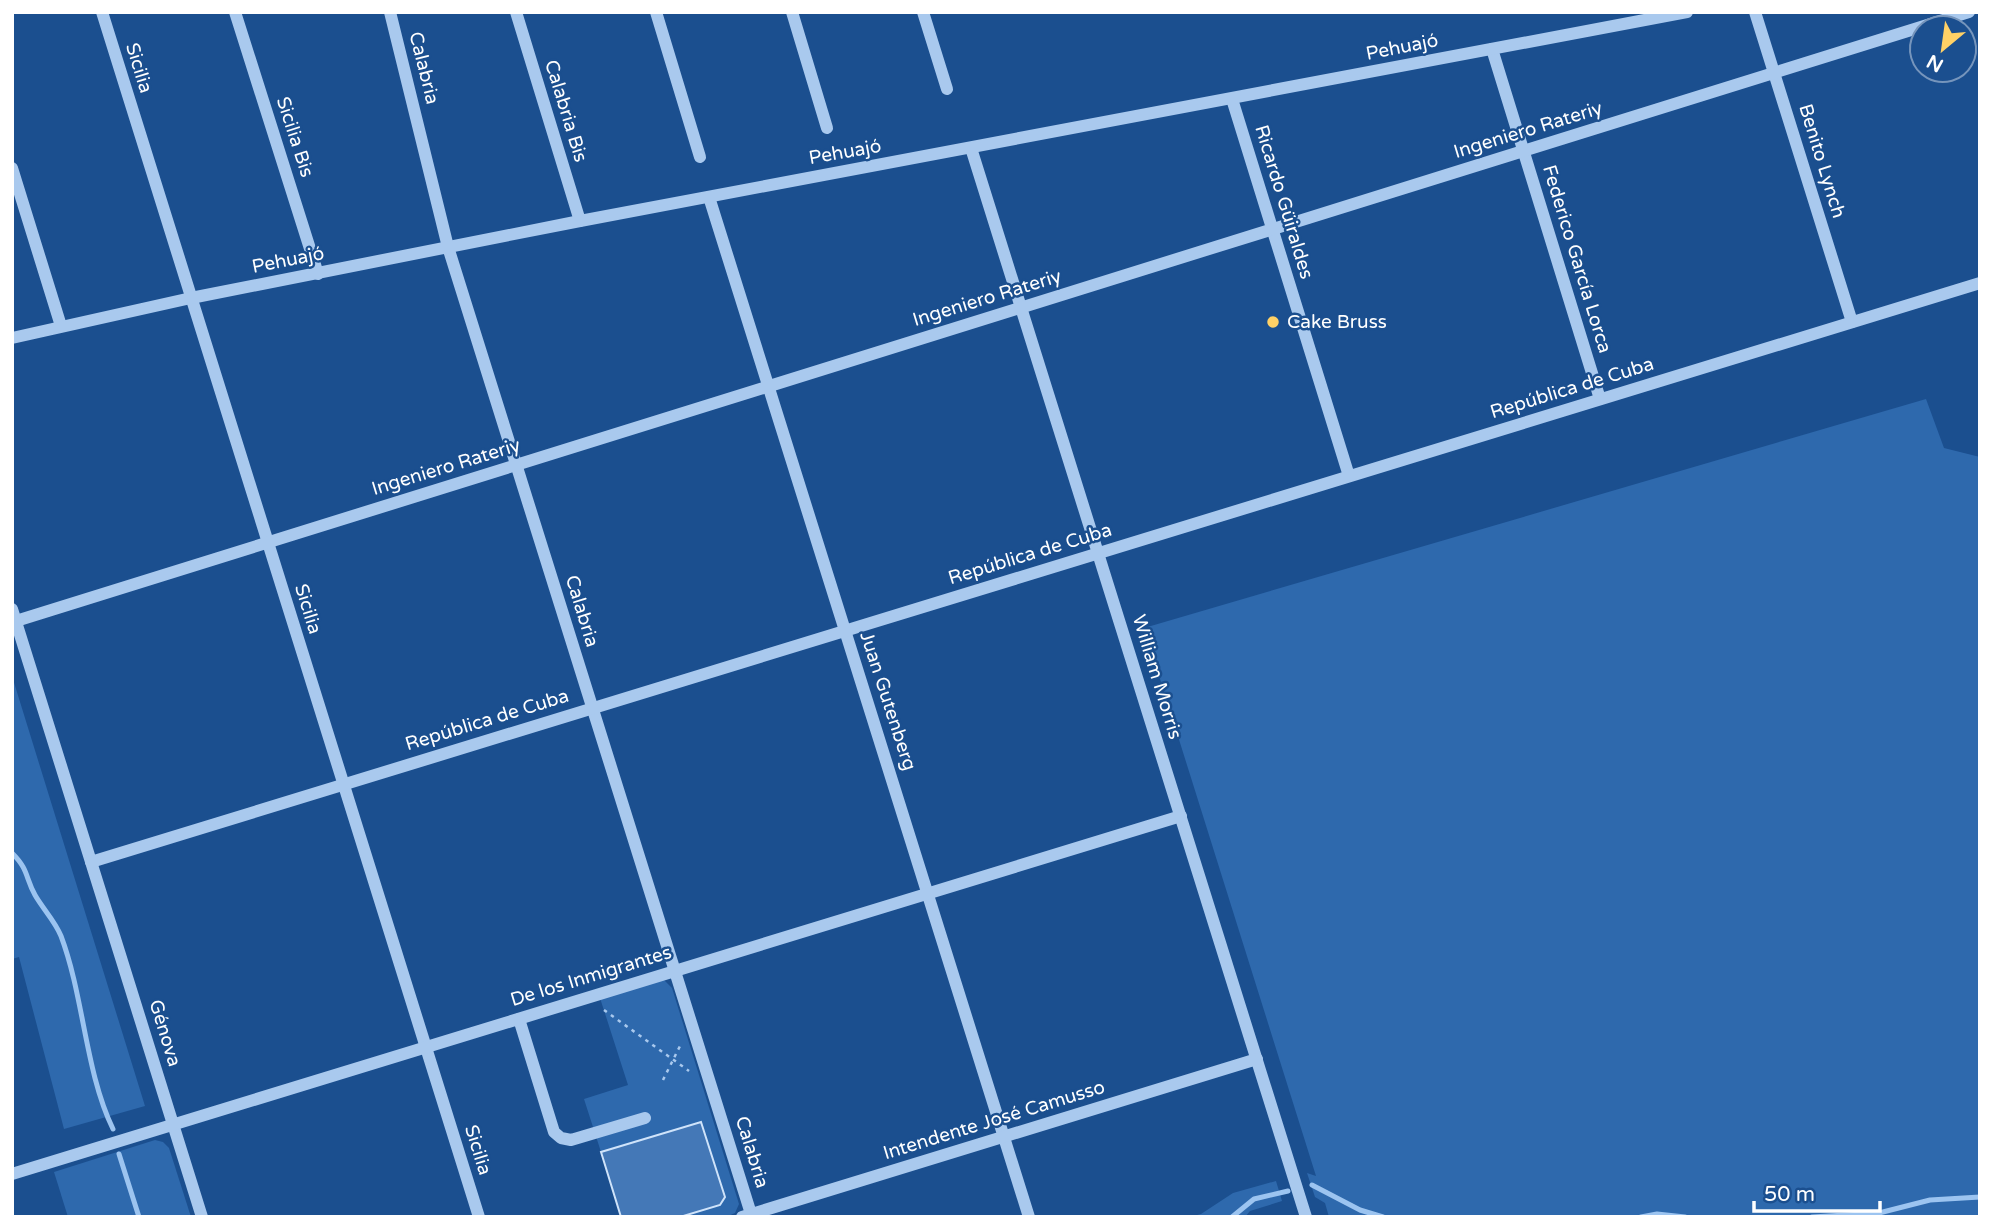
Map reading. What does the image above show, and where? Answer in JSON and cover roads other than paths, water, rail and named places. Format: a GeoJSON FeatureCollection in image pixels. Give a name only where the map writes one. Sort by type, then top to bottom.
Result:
{"type":"FeatureCollection","features":[{"type":"Feature","properties":{"kind":"street","name":"Sicilia"},"geometry":{"type":"LineString","coordinates":[[102,12],[479,1217]]}},
{"type":"Feature","properties":{"kind":"street","name":"Sicilia Bis"},"geometry":{"type":"LineString","coordinates":[[235,12],[318,274]]}},
{"type":"Feature","properties":{"kind":"street","name":"Calabria"},"geometry":{"type":"LineString","coordinates":[[390,12],[448,247],[692,1025],[748,1216]]}},
{"type":"Feature","properties":{"kind":"street","name":"Calabria Bis"},"geometry":{"type":"LineString","coordinates":[[516,12],[580,221]]}},
{"type":"Feature","properties":{"kind":"street"},"geometry":{"type":"LineString","coordinates":[[656,12],[700,157]]}},
{"type":"Feature","properties":{"kind":"street"},"geometry":{"type":"LineString","coordinates":[[792,12],[827,128]]}},
{"type":"Feature","properties":{"kind":"street"},"geometry":{"type":"LineString","coordinates":[[923,12],[947,89]]}},
{"type":"Feature","properties":{"kind":"street","name":"Pehuajó"},"geometry":{"type":"LineString","coordinates":[[12,338],[191,298],[580,221],[1687,12]]}},
{"type":"Feature","properties":{"kind":"street","name":"Benito Lynch"},"geometry":{"type":"LineString","coordinates":[[1755,12],[1852,322]]}},
{"type":"Feature","properties":{"kind":"street","name":"Ingeniero Rateriy"},"geometry":{"type":"LineString","coordinates":[[14,615],[268,543],[1969,12]]}},
{"type":"Feature","properties":{"kind":"street","name":"Federico García Lorca"},"geometry":{"type":"LineString","coordinates":[[1492,49],[1601,399]]}},
{"type":"Feature","properties":{"kind":"street","name":"Ricardo Güiraldes"},"geometry":{"type":"LineString","coordinates":[[1232,99],[1349,476]]}},
{"type":"Feature","properties":{"kind":"street","name":"William Morris"},"geometry":{"type":"LineString","coordinates":[[971,148],[1307,1217]]}},
{"type":"Feature","properties":{"kind":"street"},"geometry":{"type":"LineString","coordinates":[[12,168],[61,326]]}},
{"type":"Feature","properties":{"kind":"street","name":"Juan Gutenberg"},"geometry":{"type":"LineString","coordinates":[[709,197],[1029,1217]]}},
{"type":"Feature","properties":{"kind":"street","name":"República de Cuba"},"geometry":{"type":"LineString","coordinates":[[91,862],[1980,283]]}},
{"type":"Feature","properties":{"kind":"street","name":"Génova"},"geometry":{"type":"LineString","coordinates":[[14,615],[202,1217]]}},
{"type":"Feature","properties":{"kind":"street","name":"De los Inmigrantes"},"geometry":{"type":"LineString","coordinates":[[12,1174],[1181,816]]}},
{"type":"Feature","properties":{"kind":"street"},"geometry":{"type":"LineString","coordinates":[[519,1019],[554,1132],[561,1138],[571,1140],[645,1118]]}},
{"type":"Feature","properties":{"kind":"street","name":"Intendente José Camusso"},"geometry":{"type":"LineString","coordinates":[[748,1216],[1257,1059]]}},
{"type":"Feature","properties":{"kind":"waterway"},"geometry":{"type":"LineString","coordinates":[[12,853],[24,869],[35,895],[61,936],[75,984],[96,1083],[113,1129]]}},
{"type":"Feature","properties":{"kind":"waterway"},"geometry":{"type":"LineString","coordinates":[[119,1154],[139,1217]]}},
{"type":"Feature","properties":{"kind":"waterway"},"geometry":{"type":"LineString","coordinates":[[1312,1185],[1360,1210],[1383,1217]]}},
{"type":"Feature","properties":{"kind":"waterway"},"geometry":{"type":"LineString","coordinates":[[1232,1217],[1254,1199],[1288,1191]]}},
{"type":"Feature","properties":{"kind":"waterway"},"geometry":{"type":"LineString","coordinates":[[1812,1217],[1879,1213],[1930,1200],[1980,1197]]}},
{"type":"Feature","properties":{"kind":"waterway"},"geometry":{"type":"LineString","coordinates":[[1641,1217],[1657,1214],[1685,1217]]}},
{"type":"Feature","properties":{"kind":"place","name":"Cake Bruss"},"geometry":{"type":"Point","coordinates":[1273,322]}}]}
